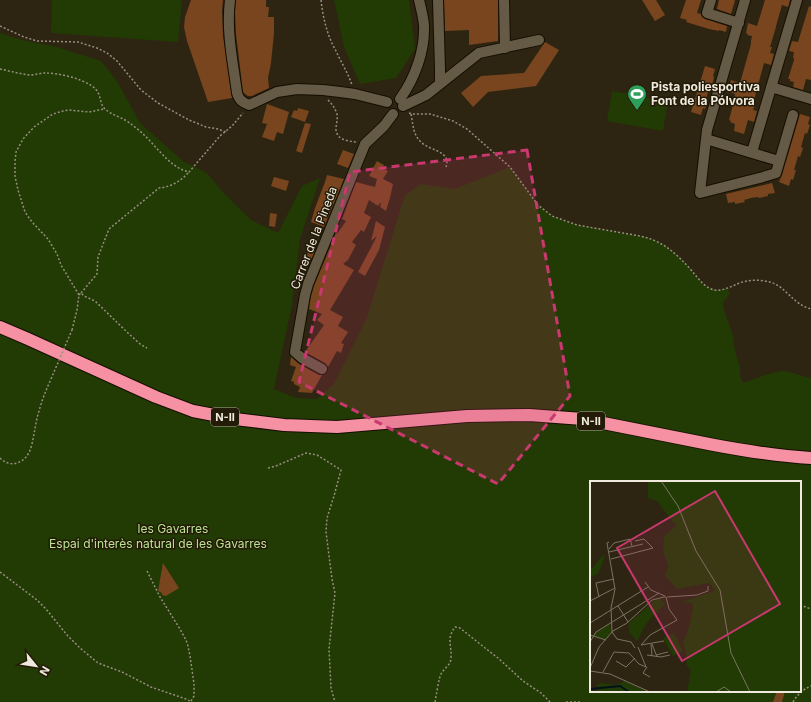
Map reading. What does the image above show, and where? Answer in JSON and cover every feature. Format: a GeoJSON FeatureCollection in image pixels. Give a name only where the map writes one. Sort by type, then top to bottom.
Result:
{"type":"FeatureCollection","features":[{"type":"Feature","properties":{"kind":"highway","name":"N-II"},"geometry":{"type":"LineString","coordinates":[[0,327],[28,338],[156,397],[193,410],[235,419],[284,426],[337,427],[467,416],[550,416],[583,419],[714,445],[811,458]]}},
{"type":"Feature","properties":{"kind":"street"},"geometry":{"type":"LineString","coordinates":[[230,0],[228,20],[237,93],[239,99],[244,103],[249,105],[268,95],[287,90],[323,90],[355,94],[387,102]]}},
{"type":"Feature","properties":{"kind":"street"},"geometry":{"type":"LineString","coordinates":[[404,107],[407,89],[418,63],[423,44],[423,18],[419,0]]}},
{"type":"Feature","properties":{"kind":"street"},"geometry":{"type":"LineString","coordinates":[[438,0],[440,84]]}},
{"type":"Feature","properties":{"kind":"street"},"geometry":{"type":"LineString","coordinates":[[504,0],[505,48]]}},
{"type":"Feature","properties":{"kind":"street"},"geometry":{"type":"LineString","coordinates":[[711,0],[707,12],[739,23]]}},
{"type":"Feature","properties":{"kind":"street"},"geometry":{"type":"LineString","coordinates":[[746,0],[707,130],[700,192],[776,173],[793,115]]}},
{"type":"Feature","properties":{"kind":"street"},"geometry":{"type":"LineString","coordinates":[[752,152],[797,0]]}},
{"type":"Feature","properties":{"kind":"street"},"geometry":{"type":"LineString","coordinates":[[404,107],[398,98],[393,97],[387,102],[386,108],[393,114],[398,113],[404,107],[426,95],[479,53],[539,40]]}},
{"type":"Feature","properties":{"kind":"street"},"geometry":{"type":"LineString","coordinates":[[771,87],[811,100]]}},
{"type":"Feature","properties":{"kind":"street","name":"Carrer de la Pineda"},"geometry":{"type":"LineString","coordinates":[[322,369],[302,358],[295,352],[305,295],[311,275],[365,144],[384,126],[393,114]]}},
{"type":"Feature","properties":{"kind":"street"},"geometry":{"type":"LineString","coordinates":[[706,139],[779,161]]}},
{"type":"Feature","properties":{"kind":"path"},"geometry":{"type":"LineString","coordinates":[[321,0],[327,32],[350,79],[355,94]]}},
{"type":"Feature","properties":{"kind":"path"},"geometry":{"type":"LineString","coordinates":[[0,26],[37,41],[78,42],[97,48],[107,53],[117,61],[133,82],[158,103],[188,120],[206,127],[218,128],[226,132]]}},
{"type":"Feature","properties":{"kind":"path"},"geometry":{"type":"LineString","coordinates":[[0,69],[28,75],[47,73],[60,74],[72,77],[93,86],[101,97],[104,108],[120,117],[145,135],[174,165],[183,171],[189,172]]}},
{"type":"Feature","properties":{"kind":"path"},"geometry":{"type":"LineString","coordinates":[[324,98],[332,104],[336,112],[336,130],[339,137],[349,141],[366,141],[365,144]]}},
{"type":"Feature","properties":{"kind":"path"},"geometry":{"type":"LineString","coordinates":[[78,295],[81,294],[97,274],[98,257],[109,229],[159,188],[167,188],[183,180],[220,136],[226,132],[242,115],[249,105]]}},
{"type":"Feature","properties":{"kind":"path"},"geometry":{"type":"LineString","coordinates":[[404,107],[416,137],[425,146],[445,155],[447,160],[446,167]]}},
{"type":"Feature","properties":{"kind":"path"},"geometry":{"type":"LineString","coordinates":[[404,107],[424,114],[434,115],[453,121],[467,129],[510,167],[538,205],[552,216],[577,225],[640,236],[658,241],[673,251],[698,279],[714,290],[727,288],[746,281],[756,280],[772,282],[779,285],[800,304],[811,309]]}},
{"type":"Feature","properties":{"kind":"path"},"geometry":{"type":"LineString","coordinates":[[0,458],[6,462],[14,464],[23,460],[32,445],[39,410],[72,330],[77,310],[78,295],[48,239],[25,212],[15,176],[16,152],[34,127],[54,114],[69,110],[89,112],[104,108]]}},
{"type":"Feature","properties":{"kind":"path"},"geometry":{"type":"LineString","coordinates":[[81,294],[95,301],[140,344],[147,348]]}},
{"type":"Feature","properties":{"kind":"path"},"geometry":{"type":"LineString","coordinates":[[268,468],[306,453],[317,455],[341,470],[327,518],[326,532],[335,593],[329,649],[331,688],[335,702]]}},
{"type":"Feature","properties":{"kind":"path"},"geometry":{"type":"LineString","coordinates":[[0,572],[37,600],[67,635],[98,663],[122,672],[151,687],[191,701],[194,696],[194,684],[188,646],[147,571]]}},
{"type":"Feature","properties":{"kind":"path"},"geometry":{"type":"LineString","coordinates":[[801,604],[811,609]]}},
{"type":"Feature","properties":{"kind":"path"},"geometry":{"type":"LineString","coordinates":[[435,702],[441,674],[452,659],[449,639],[451,632],[455,627],[460,628],[476,640],[523,681],[541,693],[550,702]]}},
{"type":"Feature","properties":{"kind":"path"},"geometry":{"type":"LineString","coordinates":[[801,692],[811,686]]}},
{"type":"Feature","properties":{"kind":"path"},"geometry":{"type":"LineString","coordinates":[[793,702],[800,692]]}},
{"type":"Feature","properties":{"kind":"path"},"geometry":{"type":"LineString","coordinates":[[566,702],[582,702]]}},
{"type":"Feature","properties":{"kind":"highlighted area"},"geometry":{"type":"Polygon","coordinates":[[[527,150],[570,396],[498,484],[299,382],[350,172],[527,150]]]}},
{"type":"Feature","properties":{"kind":"green space"},"geometry":{"type":"Polygon","coordinates":[[[52,0],[182,0],[178,42],[51,33],[52,0]]]}},
{"type":"Feature","properties":{"kind":"green space"},"geometry":{"type":"Polygon","coordinates":[[[334,0],[409,0],[415,49],[396,78],[360,84],[344,47],[334,0]]]}},
{"type":"Feature","properties":{"kind":"green space","name":"Espai d'interès natural de les Gavarres"},"geometry":{"type":"Polygon","coordinates":[[[0,33],[22,40],[57,47],[101,61],[117,81],[140,123],[184,162],[207,173],[221,190],[251,220],[278,233],[302,186],[320,178],[300,239],[292,305],[274,389],[296,398],[317,399],[334,384],[367,317],[405,195],[421,184],[455,189],[510,167],[538,205],[552,216],[577,225],[649,238],[675,253],[707,287],[718,290],[727,288],[730,294],[723,302],[724,310],[733,336],[735,351],[740,367],[740,376],[743,383],[768,374],[783,371],[811,378],[811,702],[0,702],[0,33]]]}},
{"type":"Feature","properties":{"kind":"green space","name":"Pista poliesportiva Font de la Pólvora"},"geometry":{"type":"Polygon","coordinates":[[[612,91],[668,101],[663,131],[607,121],[612,91]]]}},
{"type":"Feature","properties":{"kind":"building"},"geometry":{"type":"Polygon","coordinates":[[[191,0],[223,0],[223,35],[232,98],[208,102],[187,41],[184,27],[185,17],[191,0]]]}},
{"type":"Feature","properties":{"kind":"building"},"geometry":{"type":"Polygon","coordinates":[[[236,0],[266,0],[266,7],[269,7],[268,17],[274,17],[274,33],[268,78],[269,88],[252,96],[248,96],[243,92],[236,34],[236,0]]]}},
{"type":"Feature","properties":{"kind":"building"},"geometry":{"type":"Polygon","coordinates":[[[444,0],[498,0],[498,41],[469,45],[469,30],[445,31],[444,0]]]}},
{"type":"Feature","properties":{"kind":"building"},"geometry":{"type":"Polygon","coordinates":[[[642,0],[656,0],[665,15],[655,21],[642,0]]]}},
{"type":"Feature","properties":{"kind":"building"},"geometry":{"type":"Polygon","coordinates":[[[686,0],[701,0],[697,13],[701,14],[705,19],[727,26],[726,32],[709,29],[686,22],[687,20],[680,18],[686,0]]]}},
{"type":"Feature","properties":{"kind":"building"},"geometry":{"type":"Polygon","coordinates":[[[719,0],[735,0],[731,14],[717,9],[719,0]]]}},
{"type":"Feature","properties":{"kind":"building"},"geometry":{"type":"Polygon","coordinates":[[[765,0],[790,0],[788,7],[782,5],[770,47],[772,47],[770,53],[774,54],[771,65],[764,63],[753,104],[755,105],[753,110],[757,111],[754,122],[748,120],[744,134],[734,131],[735,124],[729,120],[735,94],[728,90],[731,80],[740,83],[751,44],[752,36],[747,35],[748,34],[746,33],[748,23],[757,26],[765,0]]]}},
{"type":"Feature","properties":{"kind":"building"},"geometry":{"type":"Polygon","coordinates":[[[809,6],[811,7],[811,80],[806,79],[803,90],[793,87],[794,82],[788,79],[794,60],[794,52],[789,51],[792,41],[798,42],[809,6]]]}},
{"type":"Feature","properties":{"kind":"building"},"geometry":{"type":"Polygon","coordinates":[[[545,42],[559,50],[536,86],[488,92],[473,107],[461,93],[481,76],[524,73],[545,42]]]}},
{"type":"Feature","properties":{"kind":"building"},"geometry":{"type":"Polygon","coordinates":[[[705,66],[715,69],[712,86],[710,86],[706,99],[708,100],[701,115],[691,112],[705,66]]]}},
{"type":"Feature","properties":{"kind":"building"},"geometry":{"type":"Polygon","coordinates":[[[267,104],[289,112],[283,134],[277,132],[274,141],[262,137],[267,124],[262,123],[267,104]]]}},
{"type":"Feature","properties":{"kind":"building"},"geometry":{"type":"Polygon","coordinates":[[[298,108],[309,111],[305,122],[291,117],[294,110],[297,111],[298,108]]]}},
{"type":"Feature","properties":{"kind":"building"},"geometry":{"type":"Polygon","coordinates":[[[800,114],[810,117],[808,124],[810,125],[807,134],[805,133],[801,147],[803,148],[800,157],[798,156],[793,180],[791,179],[789,186],[779,182],[800,114]]]}},
{"type":"Feature","properties":{"kind":"building"},"geometry":{"type":"Polygon","coordinates":[[[305,123],[311,124],[302,153],[296,151],[305,123]]]}},
{"type":"Feature","properties":{"kind":"building"},"geometry":{"type":"Polygon","coordinates":[[[343,150],[354,154],[348,168],[337,164],[343,150]]]}},
{"type":"Feature","properties":{"kind":"building"},"geometry":{"type":"Polygon","coordinates":[[[377,161],[384,165],[382,168],[388,171],[383,179],[393,184],[390,198],[386,211],[380,207],[381,203],[378,206],[369,200],[364,213],[371,217],[364,232],[361,230],[352,242],[356,245],[348,260],[343,264],[354,270],[330,310],[343,317],[338,326],[348,332],[341,343],[344,344],[341,353],[337,351],[328,367],[325,363],[305,352],[324,325],[317,320],[322,314],[309,309],[311,296],[336,233],[337,234],[346,221],[342,219],[356,182],[375,187],[377,179],[369,176],[377,161]]]}},
{"type":"Feature","properties":{"kind":"building"},"geometry":{"type":"Polygon","coordinates":[[[327,175],[344,179],[324,227],[311,222],[327,175]]]}},
{"type":"Feature","properties":{"kind":"building"},"geometry":{"type":"Polygon","coordinates":[[[274,177],[289,181],[286,191],[271,186],[274,177]]]}},
{"type":"Feature","properties":{"kind":"building"},"geometry":{"type":"Polygon","coordinates":[[[772,183],[775,193],[768,194],[768,196],[744,200],[745,202],[735,204],[735,202],[728,203],[726,194],[772,183]]]}},
{"type":"Feature","properties":{"kind":"building"},"geometry":{"type":"Polygon","coordinates":[[[270,213],[277,214],[275,227],[269,226],[270,213]]]}},
{"type":"Feature","properties":{"kind":"building"},"geometry":{"type":"Polygon","coordinates":[[[376,221],[385,227],[379,250],[365,276],[358,272],[377,236],[371,241],[376,221]]]}},
{"type":"Feature","properties":{"kind":"building"},"geometry":{"type":"Polygon","coordinates":[[[308,249],[315,251],[309,265],[306,264],[308,249]]]}},
{"type":"Feature","properties":{"kind":"building"},"geometry":{"type":"Polygon","coordinates":[[[291,357],[299,364],[319,375],[322,375],[312,393],[298,392],[300,387],[291,381],[296,367],[290,365],[291,357]]]}},
{"type":"Feature","properties":{"kind":"building"},"geometry":{"type":"Polygon","coordinates":[[[163,563],[179,588],[166,596],[162,595],[162,593],[158,591],[163,563]]]}},
{"type":"Feature","properties":{"kind":"building"},"geometry":{"type":"Polygon","coordinates":[[[777,692],[785,692],[782,702],[773,702],[777,692]]]}},
{"type":"Feature","properties":{"kind":"place","name":"Pista poliesportiva Font de la Pólvora"},"geometry":{"type":"Point","coordinates":[637,111]}},
{"type":"Feature","properties":{"kind":"park label","name":"les Gavarres"},"geometry":{"type":"Point","coordinates":[173,529]}}]}
